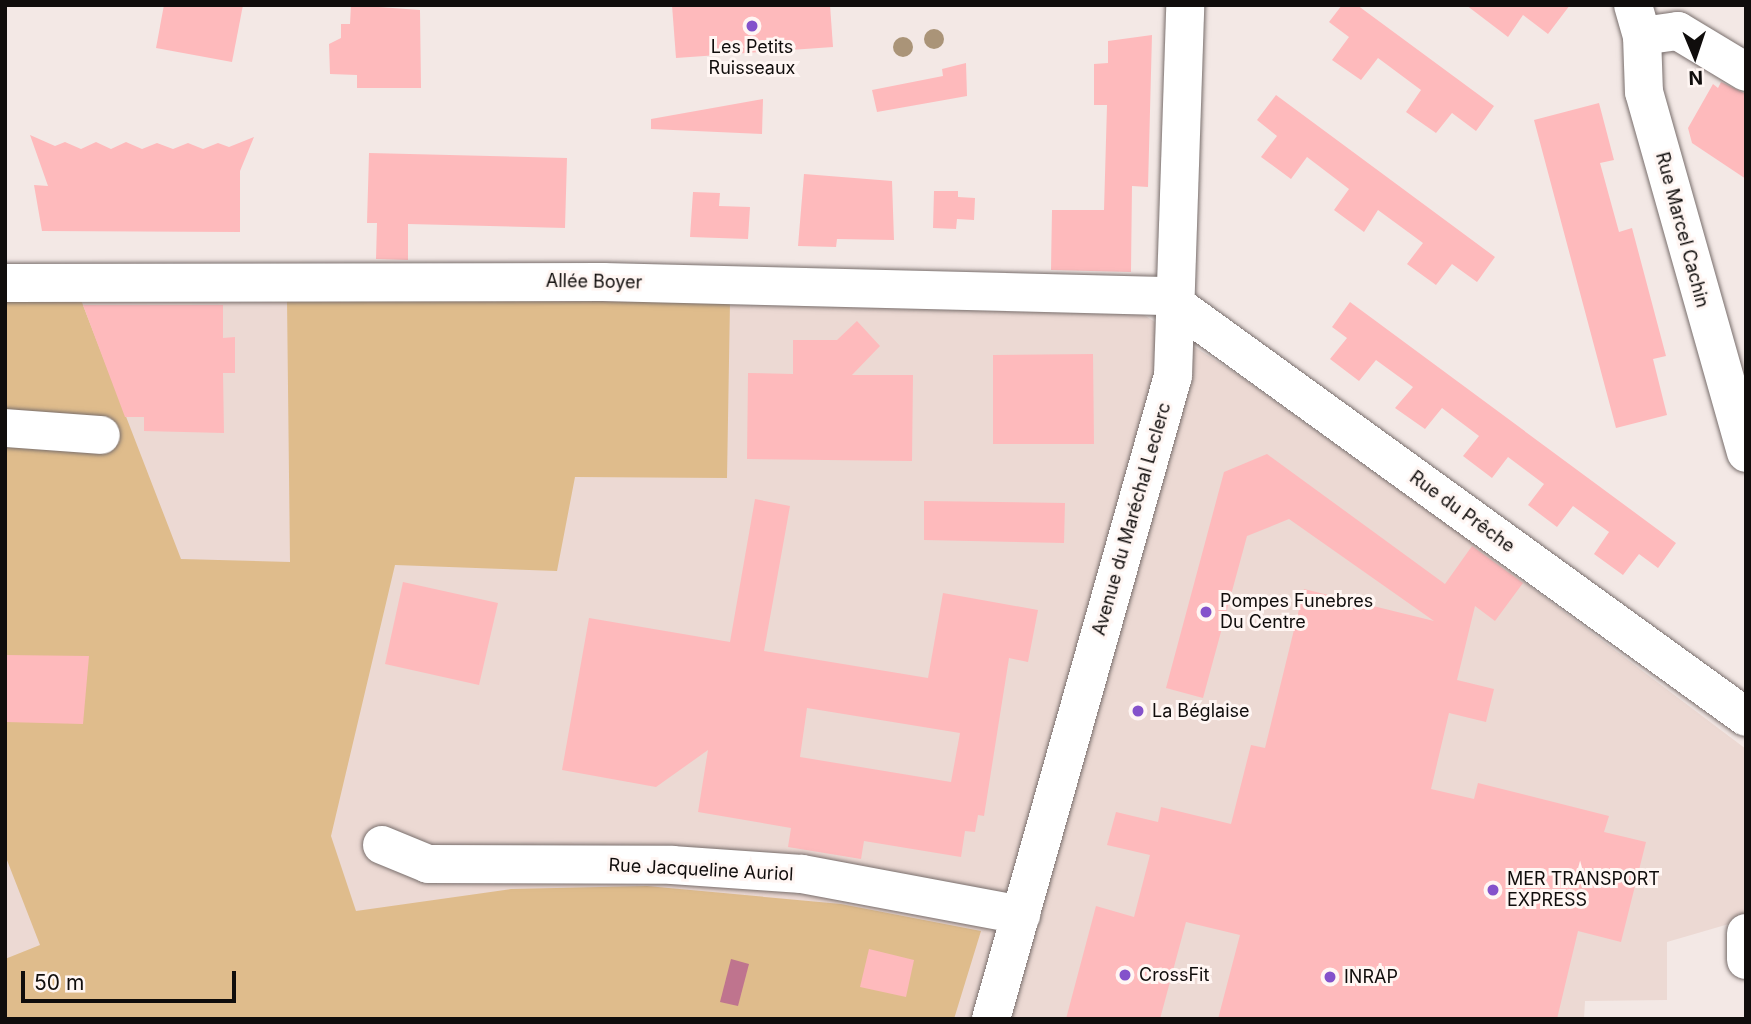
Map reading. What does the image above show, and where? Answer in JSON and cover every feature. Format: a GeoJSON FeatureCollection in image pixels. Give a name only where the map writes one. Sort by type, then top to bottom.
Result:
{"type":"FeatureCollection","features":[{"type":"Feature","properties":{"kind":"street","name":"Avenue du Maréchal Leclerc"},"geometry":{"type":"LineString","coordinates":[[991,1019],[1173,376],[1179,306],[1185,5]]}},
{"type":"Feature","properties":{"kind":"street"},"geometry":{"type":"LineString","coordinates":[[1638,21],[1678,31],[1746,72]]}},
{"type":"Feature","properties":{"kind":"street","name":"Rue Marcel Cachin"},"geometry":{"type":"LineString","coordinates":[[1638,21],[1644,92],[1746,453]]}},
{"type":"Feature","properties":{"kind":"street","name":"Allée Boyer"},"geometry":{"type":"LineString","coordinates":[[5,283],[612,282],[1153,295],[1179,306]]}},
{"type":"Feature","properties":{"kind":"street","name":"Rue du Prêche"},"geometry":{"type":"LineString","coordinates":[[1179,306],[1746,718]]}},
{"type":"Feature","properties":{"kind":"street"},"geometry":{"type":"LineString","coordinates":[[5,428],[102,435]]}},
{"type":"Feature","properties":{"kind":"street","name":"Rue Jacqueline Auriol"},"geometry":{"type":"LineString","coordinates":[[382,845],[428,864],[672,865],[802,874],[1021,915]]}},
{"type":"Feature","properties":{"kind":"street"},"geometry":{"type":"LineString","coordinates":[[1746,933],[1746,960]]}},
{"type":"Feature","properties":{"kind":"shaded area"},"geometry":{"type":"Polygon","coordinates":[[[81,300],[181,559],[290,562],[287,300],[730,302],[727,478],[575,477],[557,571],[395,565],[331,836],[356,911],[511,889],[647,886],[841,904],[981,931],[954,1019],[5,1019],[5,959],[40,945],[5,855],[5,302],[81,300]]]}},
{"type":"Feature","properties":{"kind":"shaded area"},"geometry":{"type":"Polygon","coordinates":[[[647,300],[1136,310],[1237,374],[1474,544],[1746,749],[1746,919],[1667,942],[1667,1000],[1585,1001],[1584,1019],[5,1019],[5,302],[647,300]]]}},
{"type":"Feature","properties":{"kind":"shaded area"},"geometry":{"type":"Polygon","coordinates":[[[731,959],[749,964],[738,1006],[720,1002],[731,959]]]}},
{"type":"Feature","properties":{"kind":"building"},"geometry":{"type":"Polygon","coordinates":[[[164,5],[243,5],[232,62],[156,48],[164,5]]]}},
{"type":"Feature","properties":{"kind":"building"},"geometry":{"type":"Polygon","coordinates":[[[351,5],[420,10],[421,88],[357,88],[357,75],[330,74],[329,44],[341,38],[341,24],[350,24],[351,5]]]}},
{"type":"Feature","properties":{"kind":"building","name":"Les Petits Ruisseaux"},"geometry":{"type":"Polygon","coordinates":[[[672,5],[830,5],[833,47],[676,58],[672,5]]]}},
{"type":"Feature","properties":{"kind":"building"},"geometry":{"type":"Polygon","coordinates":[[[1342,5],[1357,5],[1494,106],[1476,131],[1452,113],[1436,133],[1406,112],[1421,90],[1378,58],[1361,80],[1332,60],[1349,37],[1329,22],[1342,5]]]}},
{"type":"Feature","properties":{"kind":"building"},"geometry":{"type":"Polygon","coordinates":[[[1466,5],[1570,5],[1548,34],[1523,15],[1508,37],[1466,5]]]}},
{"type":"Feature","properties":{"kind":"building"},"geometry":{"type":"Polygon","coordinates":[[[1152,35],[1148,187],[1132,186],[1131,272],[1051,270],[1052,210],[1104,210],[1107,105],[1094,105],[1094,64],[1108,63],[1108,41],[1152,35]]]}},
{"type":"Feature","properties":{"kind":"building"},"geometry":{"type":"Polygon","coordinates":[[[966,63],[967,96],[877,112],[872,90],[943,76],[942,69],[966,63]]]}},
{"type":"Feature","properties":{"kind":"building"},"geometry":{"type":"Polygon","coordinates":[[[1721,82],[1746,94],[1746,179],[1692,143],[1688,128],[1713,84],[1718,88],[1721,82]]]}},
{"type":"Feature","properties":{"kind":"building"},"geometry":{"type":"Polygon","coordinates":[[[1276,95],[1495,257],[1477,282],[1452,264],[1436,285],[1407,264],[1423,243],[1378,210],[1364,232],[1334,210],[1349,189],[1307,157],[1291,179],[1261,157],[1277,136],[1257,120],[1276,95]]]}},
{"type":"Feature","properties":{"kind":"building"},"geometry":{"type":"Polygon","coordinates":[[[763,99],[762,134],[651,129],[651,119],[763,99]]]}},
{"type":"Feature","properties":{"kind":"building"},"geometry":{"type":"Polygon","coordinates":[[[1599,103],[1614,160],[1600,163],[1619,232],[1632,228],[1666,356],[1653,359],[1667,415],[1616,428],[1534,120],[1599,103]]]}},
{"type":"Feature","properties":{"kind":"building"},"geometry":{"type":"Polygon","coordinates":[[[30,135],[55,146],[65,142],[81,149],[96,142],[111,149],[126,142],[142,149],[157,143],[173,149],[188,143],[203,149],[218,143],[229,147],[254,137],[240,171],[240,232],[42,231],[34,185],[48,186],[30,135]]]}},
{"type":"Feature","properties":{"kind":"building"},"geometry":{"type":"Polygon","coordinates":[[[369,153],[567,158],[565,228],[408,224],[408,260],[376,259],[377,223],[367,223],[369,153]]]}},
{"type":"Feature","properties":{"kind":"building"},"geometry":{"type":"Polygon","coordinates":[[[804,174],[892,181],[894,240],[837,239],[836,247],[798,246],[804,174]]]}},
{"type":"Feature","properties":{"kind":"building"},"geometry":{"type":"Polygon","coordinates":[[[934,191],[958,191],[958,197],[975,198],[974,220],[957,219],[956,229],[933,228],[934,191]]]}},
{"type":"Feature","properties":{"kind":"building"},"geometry":{"type":"Polygon","coordinates":[[[693,192],[720,193],[719,206],[750,207],[748,239],[690,237],[693,192]]]}},
{"type":"Feature","properties":{"kind":"building"},"geometry":{"type":"Polygon","coordinates":[[[1350,302],[1676,543],[1658,568],[1639,554],[1623,575],[1594,554],[1609,532],[1573,506],[1557,527],[1528,505],[1544,484],[1508,457],[1492,478],[1463,456],[1479,436],[1442,408],[1425,429],[1395,408],[1413,387],[1376,360],[1359,381],[1330,359],[1347,338],[1332,327],[1350,302]]]}},
{"type":"Feature","properties":{"kind":"building"},"geometry":{"type":"Polygon","coordinates":[[[83,305],[223,305],[223,338],[235,337],[235,373],[223,373],[224,433],[144,431],[144,417],[125,417],[83,305]]]}},
{"type":"Feature","properties":{"kind":"building"},"geometry":{"type":"Polygon","coordinates":[[[857,321],[880,346],[852,375],[913,375],[912,461],[747,459],[748,373],[793,374],[793,340],[837,340],[857,321]]]}},
{"type":"Feature","properties":{"kind":"building"},"geometry":{"type":"Polygon","coordinates":[[[1093,354],[1094,444],[993,444],[993,355],[1093,354]]]}},
{"type":"Feature","properties":{"kind":"building"},"geometry":{"type":"Polygon","coordinates":[[[1267,454],[1445,584],[1472,546],[1523,583],[1495,621],[1475,606],[1457,680],[1494,689],[1486,722],[1449,713],[1431,789],[1474,799],[1478,783],[1609,816],[1604,832],[1646,842],[1621,942],[1578,931],[1557,1019],[1218,1019],[1240,935],[1186,922],[1160,1019],[1066,1019],[1096,906],[1134,917],[1150,855],[1107,845],[1116,812],[1158,822],[1161,807],[1231,824],[1251,745],[1265,748],[1304,589],[1434,621],[1289,519],[1247,536],[1203,698],[1166,688],[1224,472],[1267,454]]]}},
{"type":"Feature","properties":{"kind":"building"},"geometry":{"type":"Polygon","coordinates":[[[755,499],[790,506],[764,651],[928,678],[943,593],[1038,610],[1028,662],[1009,658],[984,816],[978,815],[975,832],[965,831],[961,857],[864,841],[861,859],[788,847],[791,828],[698,812],[708,750],[656,787],[562,770],[589,618],[730,642],[755,499]],[[807,708],[800,757],[951,782],[960,733],[807,708]]]}},
{"type":"Feature","properties":{"kind":"building"},"geometry":{"type":"Polygon","coordinates":[[[924,501],[1065,503],[1064,543],[924,540],[924,501]]]}},
{"type":"Feature","properties":{"kind":"building"},"geometry":{"type":"Polygon","coordinates":[[[403,582],[498,603],[479,685],[385,664],[403,582]]]}},
{"type":"Feature","properties":{"kind":"building"},"geometry":{"type":"Polygon","coordinates":[[[5,655],[89,656],[83,724],[5,722],[5,655]]]}},
{"type":"Feature","properties":{"kind":"building"},"geometry":{"type":"Polygon","coordinates":[[[869,949],[914,960],[906,997],[860,987],[869,949]]]}},
{"type":"Feature","properties":{"kind":"place","name":"Les Petits Ruisseaux"},"geometry":{"type":"Point","coordinates":[752,26]}},
{"type":"Feature","properties":{"kind":"place","name":"Pompes Funebres Du Centre"},"geometry":{"type":"Point","coordinates":[1206,612]}},
{"type":"Feature","properties":{"kind":"place","name":"La Béglaise"},"geometry":{"type":"Point","coordinates":[1138,711]}},
{"type":"Feature","properties":{"kind":"place","name":"MER TRANSPORT EXPRESS"},"geometry":{"type":"Point","coordinates":[1493,890]}},
{"type":"Feature","properties":{"kind":"place","name":"CrossFit"},"geometry":{"type":"Point","coordinates":[1125,975]}},
{"type":"Feature","properties":{"kind":"place","name":"INRAP"},"geometry":{"type":"Point","coordinates":[1330,977]}}]}
